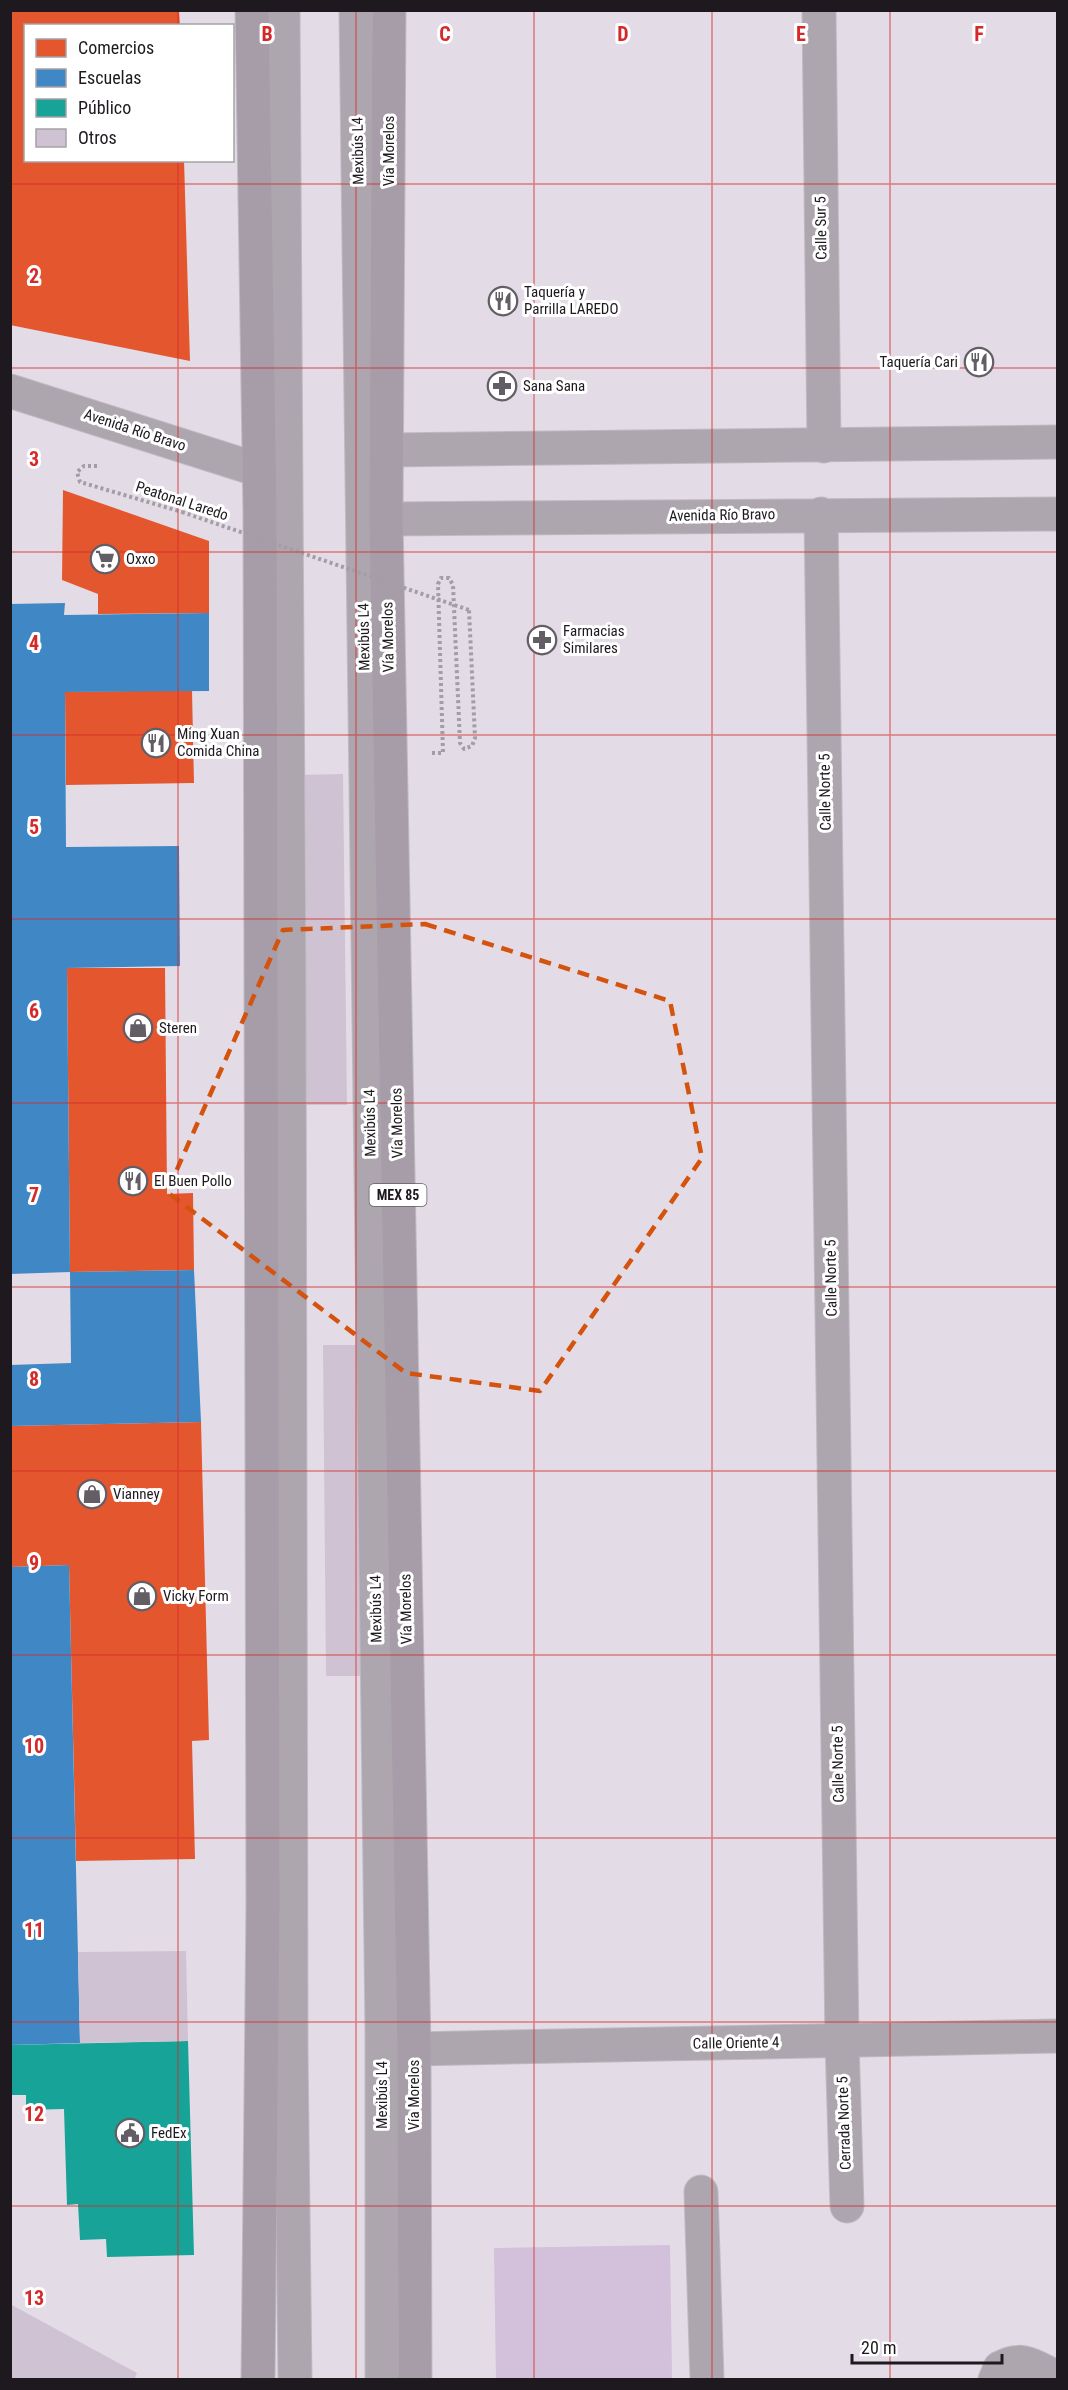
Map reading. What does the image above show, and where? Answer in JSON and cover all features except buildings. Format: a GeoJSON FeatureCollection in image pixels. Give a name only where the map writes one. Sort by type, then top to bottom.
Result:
{"type":"FeatureCollection","features":[{"type":"Feature","properties":{"kind":"main road"},"geometry":{"type":"LineString","coordinates":[[252,10],[259,470],[263,1906],[258,2379]]}},
{"type":"Feature","properties":{"kind":"main road","name":"Vía Morelos"},"geometry":{"type":"LineString","coordinates":[[389,10],[386,519],[414,2049],[415,2379]]}},
{"type":"Feature","properties":{"kind":"street"},"geometry":{"type":"LineString","coordinates":[[283,10],[295,2379]]}},
{"type":"Feature","properties":{"kind":"street","name":"Mexibús L4"},"geometry":{"type":"LineString","coordinates":[[356,10],[382,2028],[382,2379]]}},
{"type":"Feature","properties":{"kind":"street","name":"Calle Sur 5"},"geometry":{"type":"LineString","coordinates":[[819,10],[824,446]]}},
{"type":"Feature","properties":{"kind":"street","name":"Avenida Río Bravo"},"geometry":{"type":"LineString","coordinates":[[10,391],[259,470]]}},
{"type":"Feature","properties":{"kind":"street"},"geometry":{"type":"LineString","coordinates":[[387,450],[1058,442]]}},
{"type":"Feature","properties":{"kind":"street","name":"Calle Norte 5"},"geometry":{"type":"LineString","coordinates":[[821,514],[842,2041]]}},
{"type":"Feature","properties":{"kind":"street","name":"Avenida Río Bravo"},"geometry":{"type":"LineString","coordinates":[[386,519],[1058,514]]}},
{"type":"Feature","properties":{"kind":"street","name":"Calle Oriente 4"},"geometry":{"type":"LineString","coordinates":[[414,2049],[1058,2036]]}},
{"type":"Feature","properties":{"kind":"street","name":"Cerrada Norte 5"},"geometry":{"type":"LineString","coordinates":[[842,2041],[847,2206]]}},
{"type":"Feature","properties":{"kind":"street"},"geometry":{"type":"LineString","coordinates":[[701,2192],[707,2379]]}},
{"type":"Feature","properties":{"kind":"street"},"geometry":{"type":"LineString","coordinates":[[994,2379],[999,2368],[1016,2361],[1024,2362],[1058,2378]]}},
{"type":"Feature","properties":{"kind":"path","name":"Peatonal Laredo"},"geometry":{"type":"LineString","coordinates":[[107,469],[84,466],[77,472],[80,482],[183,512],[469,610],[475,738],[472,746],[464,749],[460,742],[453,585],[449,578],[441,578],[438,584],[443,753],[390,754]]}},
{"type":"Feature","properties":{"kind":"highlighted area"},"geometry":{"type":"Polygon","coordinates":[[[425,924],[670,1001],[702,1158],[540,1391],[406,1373],[167,1192],[283,930],[425,924]]]}},
{"type":"Feature","properties":{"kind":"shaded area"},"geometry":{"type":"Polygon","coordinates":[[[670,2245],[672,2379],[496,2379],[494,2248],[670,2245]]]}},
{"type":"Feature","properties":{"kind":"place","name":"Taquería y Parrilla LAREDO"},"geometry":{"type":"Point","coordinates":[503,301]}},
{"type":"Feature","properties":{"kind":"place","name":"Taquería Cari"},"geometry":{"type":"Point","coordinates":[979,362]}},
{"type":"Feature","properties":{"kind":"place","name":"Sana Sana"},"geometry":{"type":"Point","coordinates":[502,386]}},
{"type":"Feature","properties":{"kind":"place","name":"Oxxo"},"geometry":{"type":"Point","coordinates":[105,559]}},
{"type":"Feature","properties":{"kind":"place","name":"Farmacias Similares"},"geometry":{"type":"Point","coordinates":[542,640]}},
{"type":"Feature","properties":{"kind":"place","name":"Ming Xuan Comida China"},"geometry":{"type":"Point","coordinates":[156,743]}},
{"type":"Feature","properties":{"kind":"place","name":"Steren"},"geometry":{"type":"Point","coordinates":[138,1028]}},
{"type":"Feature","properties":{"kind":"place","name":"El Buen Pollo"},"geometry":{"type":"Point","coordinates":[133,1181]}},
{"type":"Feature","properties":{"kind":"place","name":"Vianney"},"geometry":{"type":"Point","coordinates":[92,1494]}},
{"type":"Feature","properties":{"kind":"place","name":"Vicky Form"},"geometry":{"type":"Point","coordinates":[142,1596]}},
{"type":"Feature","properties":{"kind":"place","name":"FedEx"},"geometry":{"type":"Point","coordinates":[130,2133]}}]}
